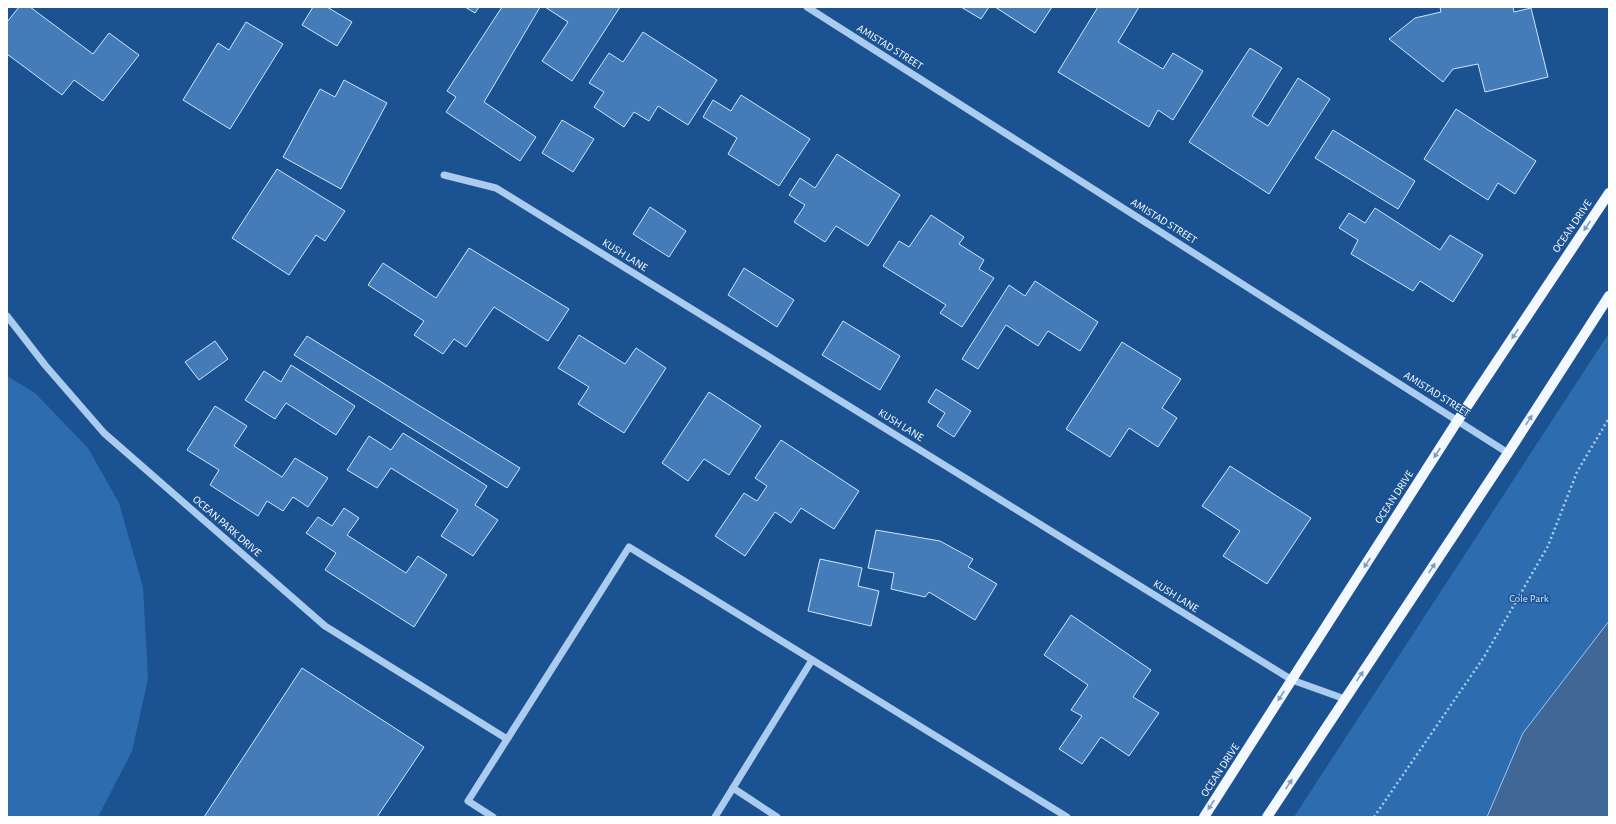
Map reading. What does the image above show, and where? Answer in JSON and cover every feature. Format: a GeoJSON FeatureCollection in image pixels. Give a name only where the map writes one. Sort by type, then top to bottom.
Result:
{"type":"FeatureCollection","features":[{"type":"Feature","properties":{"kind":"main road","name":"OCEAN DRIVE"},"geometry":{"type":"LineString","coordinates":[[1204,817],[1458,420],[1609,193]]}},
{"type":"Feature","properties":{"kind":"main road"},"geometry":{"type":"LineString","coordinates":[[1267,817],[1508,453],[1609,296]]}},
{"type":"Feature","properties":{"kind":"street","name":"AMISTAD STREET"},"geometry":{"type":"LineString","coordinates":[[807,7],[1508,453]]}},
{"type":"Feature","properties":{"kind":"street","name":"KUSH LANE"},"geometry":{"type":"LineString","coordinates":[[444,175],[496,188],[1292,680],[1345,699]]}},
{"type":"Feature","properties":{"kind":"street","name":"OCEAN PARK DRIVE"},"geometry":{"type":"LineString","coordinates":[[7,316],[45,365],[104,433],[325,626],[507,739]]}},
{"type":"Feature","properties":{"kind":"street"},"geometry":{"type":"LineString","coordinates":[[493,817],[468,801],[629,547],[1067,817]]}},
{"type":"Feature","properties":{"kind":"street"},"geometry":{"type":"LineString","coordinates":[[715,817],[812,660]]}},
{"type":"Feature","properties":{"kind":"street"},"geometry":{"type":"LineString","coordinates":[[733,788],[777,817]]}},
{"type":"Feature","properties":{"kind":"path"},"geometry":{"type":"LineString","coordinates":[[1374,817],[1484,658],[1548,546],[1577,472],[1609,418]]}},
{"type":"Feature","properties":{"kind":"green space","name":"Cole Park"},"geometry":{"type":"Polygon","coordinates":[[[1609,333],[1609,621],[1523,733],[1487,817],[1294,817],[1609,333]]]}},
{"type":"Feature","properties":{"kind":"green space"},"geometry":{"type":"Polygon","coordinates":[[[7,376],[35,393],[88,448],[119,503],[143,587],[148,679],[132,751],[98,817],[7,817],[7,376]]]}},
{"type":"Feature","properties":{"kind":"shaded area"},"geometry":{"type":"Polygon","coordinates":[[[1609,621],[1609,817],[1487,817],[1523,733],[1609,621]]]}},
{"type":"Feature","properties":{"kind":"building"},"geometry":{"type":"Polygon","coordinates":[[[19,7],[30,7],[93,54],[109,33],[139,55],[103,101],[74,80],[62,95],[7,54],[7,22],[19,7]]]}},
{"type":"Feature","properties":{"kind":"building"},"geometry":{"type":"Polygon","coordinates":[[[313,7],[327,7],[352,22],[337,46],[302,25],[313,7]]]}},
{"type":"Feature","properties":{"kind":"building"},"geometry":{"type":"Polygon","coordinates":[[[465,7],[479,7],[475,13],[465,7]]]}},
{"type":"Feature","properties":{"kind":"building"},"geometry":{"type":"Polygon","coordinates":[[[502,7],[540,7],[484,102],[536,137],[520,161],[446,112],[456,97],[447,91],[502,7]]]}},
{"type":"Feature","properties":{"kind":"building"},"geometry":{"type":"Polygon","coordinates":[[[545,7],[620,7],[572,81],[542,61],[568,22],[545,7]]]}},
{"type":"Feature","properties":{"kind":"building"},"geometry":{"type":"Polygon","coordinates":[[[961,7],[989,7],[981,19],[961,7]]]}},
{"type":"Feature","properties":{"kind":"building"},"geometry":{"type":"Polygon","coordinates":[[[995,7],[1052,7],[1035,33],[995,7]]]}},
{"type":"Feature","properties":{"kind":"building"},"geometry":{"type":"Polygon","coordinates":[[[1098,7],[1139,7],[1118,42],[1163,69],[1173,53],[1203,71],[1173,120],[1158,110],[1149,127],[1058,72],[1098,7]]]}},
{"type":"Feature","properties":{"kind":"building"},"geometry":{"type":"Polygon","coordinates":[[[1440,7],[1513,7],[1514,12],[1531,8],[1548,77],[1485,92],[1478,64],[1453,69],[1443,82],[1389,39],[1415,18],[1441,12],[1440,7]]]}},
{"type":"Feature","properties":{"kind":"building"},"geometry":{"type":"Polygon","coordinates":[[[246,22],[283,44],[230,129],[183,100],[218,43],[229,50],[246,22]]]}},
{"type":"Feature","properties":{"kind":"building"},"geometry":{"type":"Polygon","coordinates":[[[643,32],[717,80],[688,125],[658,106],[649,121],[634,112],[624,127],[594,107],[604,92],[589,83],[609,53],[623,62],[643,32]]]}},
{"type":"Feature","properties":{"kind":"building"},"geometry":{"type":"Polygon","coordinates":[[[1250,48],[1282,68],[1252,116],[1268,126],[1298,78],[1330,99],[1269,194],[1189,142],[1250,48]]]}},
{"type":"Feature","properties":{"kind":"building"},"geometry":{"type":"Polygon","coordinates":[[[344,80],[387,103],[341,189],[283,157],[320,89],[335,97],[344,80]]]}},
{"type":"Feature","properties":{"kind":"building"},"geometry":{"type":"Polygon","coordinates":[[[741,95],[810,139],[779,186],[728,154],[737,138],[703,117],[713,100],[731,111],[741,95]]]}},
{"type":"Feature","properties":{"kind":"building"},"geometry":{"type":"Polygon","coordinates":[[[1456,109],[1536,161],[1515,194],[1498,183],[1488,200],[1424,159],[1456,109]]]}},
{"type":"Feature","properties":{"kind":"building"},"geometry":{"type":"Polygon","coordinates":[[[562,120],[594,139],[573,172],[542,153],[562,120]]]}},
{"type":"Feature","properties":{"kind":"building"},"geometry":{"type":"Polygon","coordinates":[[[1333,130],[1415,181],[1398,209],[1315,158],[1333,130]]]}},
{"type":"Feature","properties":{"kind":"building"},"geometry":{"type":"Polygon","coordinates":[[[837,154],[900,195],[868,246],[836,226],[825,242],[794,222],[805,205],[789,195],[800,178],[815,188],[837,154]]]}},
{"type":"Feature","properties":{"kind":"building"},"geometry":{"type":"Polygon","coordinates":[[[277,169],[345,211],[325,241],[316,235],[289,275],[232,238],[277,169]]]}},
{"type":"Feature","properties":{"kind":"building"},"geometry":{"type":"Polygon","coordinates":[[[650,207],[686,231],[669,257],[633,234],[650,207]]]}},
{"type":"Feature","properties":{"kind":"building"},"geometry":{"type":"Polygon","coordinates":[[[1375,208],[1440,250],[1450,235],[1483,255],[1453,302],[1420,281],[1413,291],[1351,254],[1358,240],[1339,228],[1349,213],[1365,223],[1375,208]]]}},
{"type":"Feature","properties":{"kind":"building"},"geometry":{"type":"Polygon","coordinates":[[[931,215],[964,237],[959,244],[984,260],[979,269],[994,278],[962,327],[940,313],[946,305],[883,266],[899,241],[909,247],[931,215]]]}},
{"type":"Feature","properties":{"kind":"building"},"geometry":{"type":"Polygon","coordinates":[[[469,248],[569,309],[548,341],[494,307],[466,347],[454,339],[443,354],[414,335],[424,321],[368,285],[383,263],[436,298],[469,248]]]}},
{"type":"Feature","properties":{"kind":"building"},"geometry":{"type":"Polygon","coordinates":[[[744,268],[794,300],[777,327],[728,295],[744,268]]]}},
{"type":"Feature","properties":{"kind":"building"},"geometry":{"type":"Polygon","coordinates":[[[1035,281],[1098,322],[1080,351],[1048,331],[1038,346],[1006,325],[978,369],[962,359],[1009,285],[1025,296],[1035,281]]]}},
{"type":"Feature","properties":{"kind":"building"},"geometry":{"type":"Polygon","coordinates":[[[843,321],[900,356],[880,390],[822,355],[843,321]]]}},
{"type":"Feature","properties":{"kind":"building"},"geometry":{"type":"Polygon","coordinates":[[[579,335],[625,364],[636,348],[666,368],[624,433],[578,404],[589,387],[558,368],[579,335]]]}},
{"type":"Feature","properties":{"kind":"building"},"geometry":{"type":"Polygon","coordinates":[[[307,336],[520,468],[507,488],[294,355],[307,336]]]}},
{"type":"Feature","properties":{"kind":"building"},"geometry":{"type":"Polygon","coordinates":[[[215,341],[228,359],[199,380],[185,362],[215,341]]]}},
{"type":"Feature","properties":{"kind":"building"},"geometry":{"type":"Polygon","coordinates":[[[1122,342],[1181,379],[1162,408],[1177,418],[1158,447],[1129,428],[1110,457],[1066,429],[1122,342]]]}},
{"type":"Feature","properties":{"kind":"building"},"geometry":{"type":"Polygon","coordinates":[[[291,365],[355,406],[336,435],[286,403],[275,419],[245,400],[264,371],[281,382],[291,365]]]}},
{"type":"Feature","properties":{"kind":"building"},"geometry":{"type":"Polygon","coordinates":[[[936,389],[971,411],[954,437],[937,426],[945,413],[928,402],[936,389]]]}},
{"type":"Feature","properties":{"kind":"building"},"geometry":{"type":"Polygon","coordinates":[[[709,392],[761,426],[729,475],[704,459],[688,481],[662,463],[709,392]]]}},
{"type":"Feature","properties":{"kind":"building"},"geometry":{"type":"Polygon","coordinates":[[[215,406],[247,426],[234,446],[282,477],[295,458],[328,478],[308,507],[293,497],[283,511],[267,501],[258,516],[210,485],[219,470],[187,450],[215,406]]]}},
{"type":"Feature","properties":{"kind":"building"},"geometry":{"type":"Polygon","coordinates":[[[403,433],[487,486],[475,505],[498,520],[473,556],[441,536],[458,510],[391,468],[377,488],[347,470],[369,436],[391,450],[403,433]]]}},
{"type":"Feature","properties":{"kind":"building"},"geometry":{"type":"Polygon","coordinates":[[[781,440],[859,491],[834,529],[801,508],[791,523],[775,512],[745,556],[715,536],[744,493],[757,501],[767,486],[755,478],[781,440]]]}},
{"type":"Feature","properties":{"kind":"building"},"geometry":{"type":"Polygon","coordinates":[[[1230,466],[1311,518],[1267,584],[1223,556],[1240,531],[1202,506],[1230,466]]]}},
{"type":"Feature","properties":{"kind":"building"},"geometry":{"type":"Polygon","coordinates":[[[344,508],[359,518],[347,535],[406,573],[418,556],[447,575],[414,627],[325,570],[336,553],[306,533],[318,517],[332,526],[344,508]]]}},
{"type":"Feature","properties":{"kind":"building"},"geometry":{"type":"Polygon","coordinates":[[[876,530],[940,541],[973,559],[968,567],[997,584],[975,620],[929,592],[925,597],[891,589],[894,573],[868,568],[876,530]]]}},
{"type":"Feature","properties":{"kind":"building"},"geometry":{"type":"Polygon","coordinates":[[[820,559],[862,568],[858,586],[879,591],[871,626],[808,611],[820,559]]]}},
{"type":"Feature","properties":{"kind":"building"},"geometry":{"type":"Polygon","coordinates":[[[1071,615],[1151,670],[1133,697],[1159,713],[1129,756],[1101,737],[1082,764],[1059,749],[1082,716],[1071,710],[1088,685],[1044,655],[1071,615]]]}},
{"type":"Feature","properties":{"kind":"building"},"geometry":{"type":"Polygon","coordinates":[[[302,668],[424,747],[377,817],[204,817],[302,668]]]}}]}
